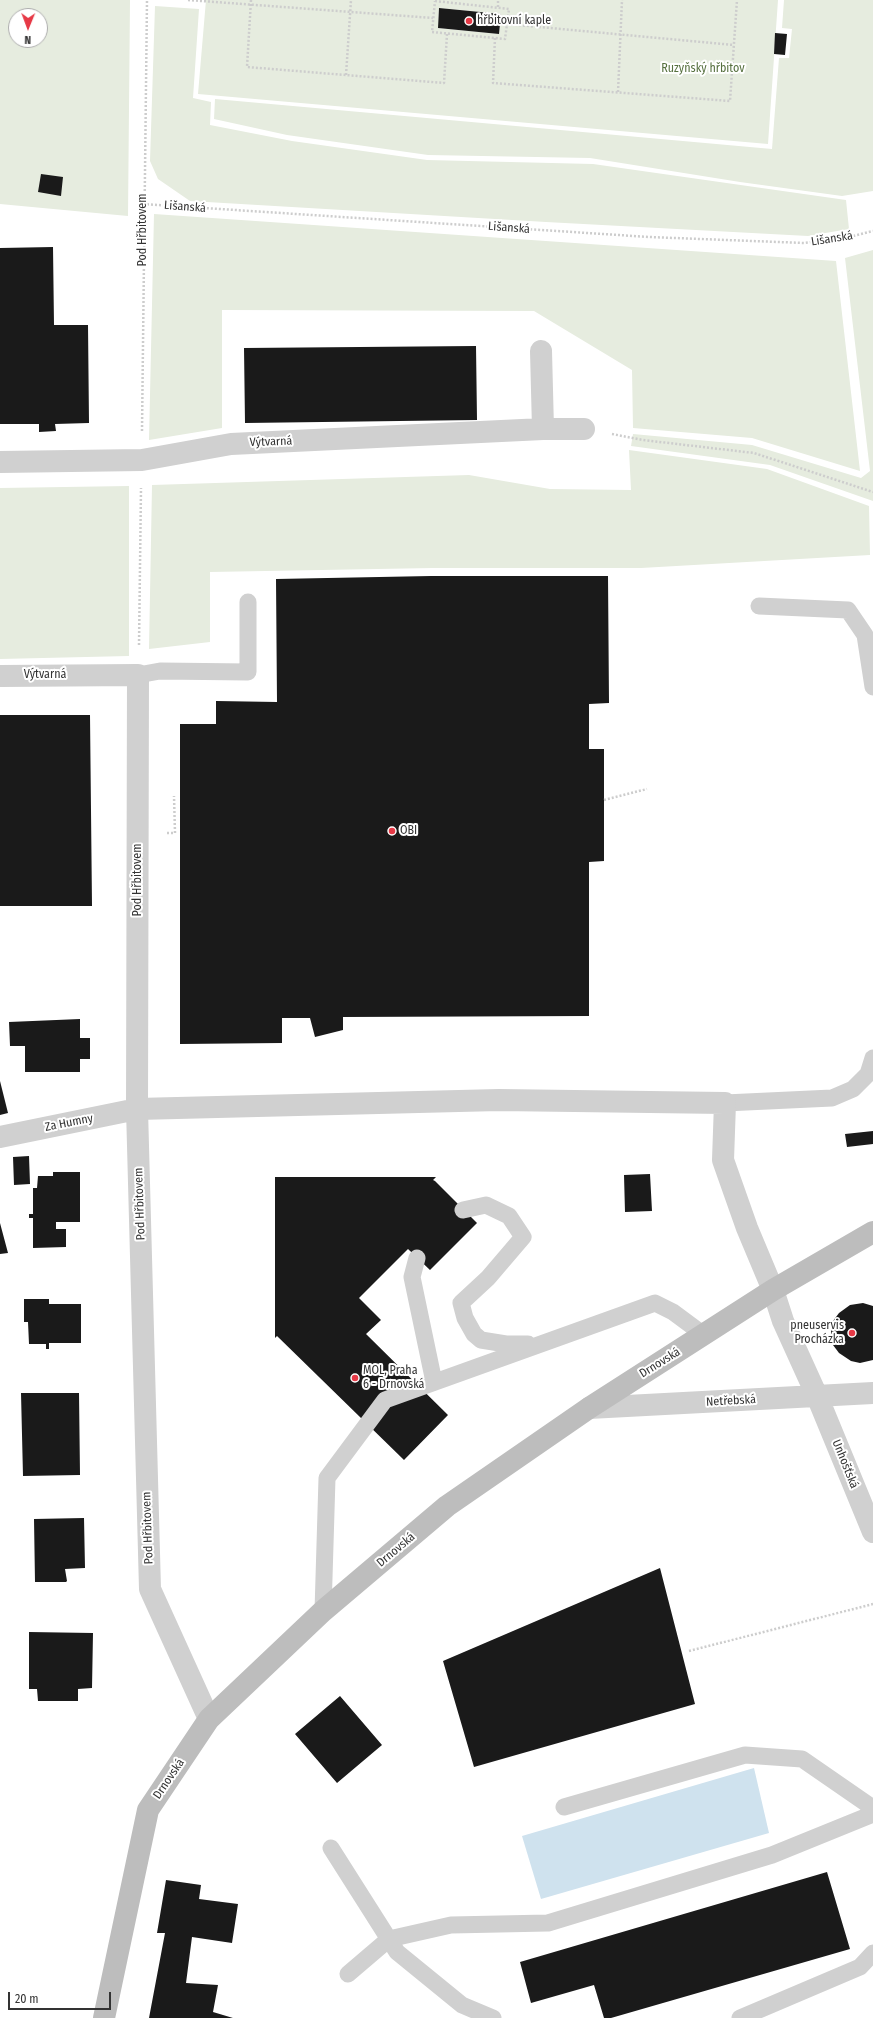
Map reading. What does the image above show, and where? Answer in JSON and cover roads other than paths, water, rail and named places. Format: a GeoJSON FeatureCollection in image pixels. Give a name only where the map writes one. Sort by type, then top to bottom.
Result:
{"type":"FeatureCollection","features":[{"type":"Feature","properties":{"kind":"main road","name":"Drnovská"},"geometry":{"type":"LineString","coordinates":[[104,2018],[148,1810],[210,1720],[323,1611],[448,1506],[589,1408],[773,1290],[873,1232]]}},
{"type":"Feature","properties":{"kind":"street"},"geometry":{"type":"LineString","coordinates":[[541,351],[543,429]]}},
{"type":"Feature","properties":{"kind":"street","name":"Výtvarná"},"geometry":{"type":"LineString","coordinates":[[0,462],[142,460],[231,444],[543,429],[584,429]]}},
{"type":"Feature","properties":{"kind":"street","name":"Výtvarná"},"geometry":{"type":"LineString","coordinates":[[0,676],[138,675]]}},
{"type":"Feature","properties":{"kind":"street","name":"Pod Hřbitovem"},"geometry":{"type":"LineString","coordinates":[[138,675],[137,1109],[150,1589],[210,1720]]}},
{"type":"Feature","properties":{"kind":"street","name":"Za Humny"},"geometry":{"type":"LineString","coordinates":[[0,1137],[137,1109],[499,1100],[725,1102]]}},
{"type":"Feature","properties":{"kind":"street","name":"Unhošťská"},"geometry":{"type":"LineString","coordinates":[[725,1102],[723,1160],[747,1228],[773,1290],[783,1321],[817,1396],[873,1532]]}},
{"type":"Feature","properties":{"kind":"street","name":"Netřebská"},"geometry":{"type":"LineString","coordinates":[[589,1408],[873,1393]]}},
{"type":"Feature","properties":{"kind":"lane"},"geometry":{"type":"LineString","coordinates":[[138,675],[160,671],[248,672],[248,602]]}},
{"type":"Feature","properties":{"kind":"lane"},"geometry":{"type":"LineString","coordinates":[[759,606],[848,610],[865,635],[873,687]]}},
{"type":"Feature","properties":{"kind":"lane"},"geometry":{"type":"LineString","coordinates":[[725,1102],[832,1098],[853,1089],[868,1074],[873,1058]]}},
{"type":"Feature","properties":{"kind":"lane"},"geometry":{"type":"LineString","coordinates":[[463,1210],[486,1205],[509,1216],[523,1236],[488,1278],[461,1303],[465,1318],[474,1334],[481,1340],[506,1344],[538,1345]]}},
{"type":"Feature","properties":{"kind":"lane"},"geometry":{"type":"LineString","coordinates":[[417,1258],[412,1277],[434,1382]]}},
{"type":"Feature","properties":{"kind":"lane"},"geometry":{"type":"LineString","coordinates":[[323,1611],[327,1478],[385,1400],[655,1303],[673,1312],[704,1335]]}},
{"type":"Feature","properties":{"kind":"lane"},"geometry":{"type":"LineString","coordinates":[[564,1807],[745,1754],[802,1759],[873,1808]]}},
{"type":"Feature","properties":{"kind":"lane"},"geometry":{"type":"LineString","coordinates":[[348,1974],[389,1940],[451,1925],[548,1923],[772,1855],[873,1814]]}},
{"type":"Feature","properties":{"kind":"lane"},"geometry":{"type":"LineString","coordinates":[[331,1848],[397,1952],[462,2005],[493,2018]]}},
{"type":"Feature","properties":{"kind":"lane"},"geometry":{"type":"LineString","coordinates":[[740,2018],[860,1967],[873,1953]]}},
{"type":"Feature","properties":{"kind":"water"},"geometry":{"type":"Polygon","coordinates":[[[754,1768],[769,1833],[541,1899],[522,1836],[754,1768]]]}},
{"type":"Feature","properties":{"kind":"place","name":"hřbitovní kaple"},"geometry":{"type":"Point","coordinates":[469,21]}},
{"type":"Feature","properties":{"kind":"place","name":"OBI"},"geometry":{"type":"Point","coordinates":[392,831]}},
{"type":"Feature","properties":{"kind":"place","name":"pneuservis Procházka"},"geometry":{"type":"Point","coordinates":[852,1333]}},
{"type":"Feature","properties":{"kind":"place","name":"MOL, Praha 6 - Drnovská"},"geometry":{"type":"Point","coordinates":[355,1378]}},
{"type":"Feature","properties":{"kind":"park label","name":"Ruzyňský hřbitov"},"geometry":{"type":"Point","coordinates":[703,69]}}]}
